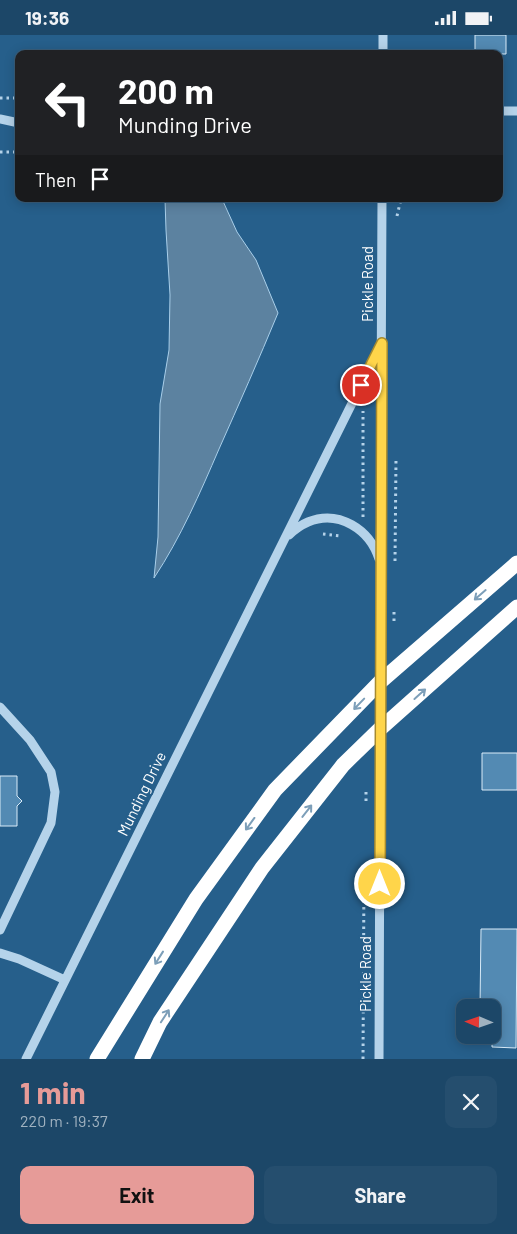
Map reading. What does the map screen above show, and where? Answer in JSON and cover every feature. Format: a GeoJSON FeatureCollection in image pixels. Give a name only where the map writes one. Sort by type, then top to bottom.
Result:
{"type":"FeatureCollection","features":[{"type":"Feature","properties":{"kind":"highway"},"geometry":{"type":"LineString","coordinates":[[97,1059],[196,899],[275,790],[380,682],[517,563]]}},
{"type":"Feature","properties":{"kind":"highway"},"geometry":{"type":"LineString","coordinates":[[142,1059],[160,1022],[262,868],[343,765],[380,729],[517,607]]}},
{"type":"Feature","properties":{"kind":"street"},"geometry":{"type":"LineString","coordinates":[[383,35],[383,50]]}},
{"type":"Feature","properties":{"kind":"street"},"geometry":{"type":"LineString","coordinates":[[503,111],[517,111]]}},
{"type":"Feature","properties":{"kind":"street"},"geometry":{"type":"LineString","coordinates":[[0,119],[15,123]]}},
{"type":"Feature","properties":{"kind":"street"},"geometry":{"type":"LineString","coordinates":[[0,128],[15,124]]}},
{"type":"Feature","properties":{"kind":"street","name":"Pickle Road"},"geometry":{"type":"LineString","coordinates":[[379,1059],[382,202]]}},
{"type":"Feature","properties":{"kind":"street","name":"Munding Drive"},"geometry":{"type":"LineString","coordinates":[[26,1059],[382,343]]}},
{"type":"Feature","properties":{"kind":"street","name":"Munding Drive"},"geometry":{"type":"LineString","coordinates":[[283,542],[299,527],[319,519],[349,523],[363,532]]}},
{"type":"Feature","properties":{"kind":"street"},"geometry":{"type":"LineString","coordinates":[[363,532],[374,545],[381,567]]}},
{"type":"Feature","properties":{"kind":"street"},"geometry":{"type":"LineString","coordinates":[[0,707],[30,740],[51,772],[55,792],[51,823],[0,930]]}},
{"type":"Feature","properties":{"kind":"street"},"geometry":{"type":"LineString","coordinates":[[0,953],[19,959],[65,980]]}},
{"type":"Feature","properties":{"kind":"path"},"geometry":{"type":"LineString","coordinates":[[0,98],[15,98]]}},
{"type":"Feature","properties":{"kind":"path"},"geometry":{"type":"LineString","coordinates":[[0,152],[15,152]]}},
{"type":"Feature","properties":{"kind":"path"},"geometry":{"type":"LineString","coordinates":[[361,385],[364,417],[363,532]]}},
{"type":"Feature","properties":{"kind":"path"},"geometry":{"type":"LineString","coordinates":[[321,534],[344,537]]}},
{"type":"Feature","properties":{"kind":"path"},"geometry":{"type":"LineString","coordinates":[[365,810],[366,801]]}},
{"type":"Feature","properties":{"kind":"path"},"geometry":{"type":"LineString","coordinates":[[363,1059],[364,866]]}},
{"type":"Feature","properties":{"kind":"water"},"geometry":{"type":"Polygon","coordinates":[[[165,202],[223,202],[237,232],[256,260],[278,313],[197,498],[173,547],[154,578],[158,537],[160,404],[169,350],[170,295],[165,202]]]}},
{"type":"Feature","properties":{"kind":"building"},"geometry":{"type":"Polygon","coordinates":[[[475,35],[506,35],[506,54],[503,54],[503,50],[475,50],[475,35]]]}},
{"type":"Feature","properties":{"kind":"building"},"geometry":{"type":"Polygon","coordinates":[[[482,753],[517,753],[517,790],[482,790],[482,753]]]}},
{"type":"Feature","properties":{"kind":"building"},"geometry":{"type":"Polygon","coordinates":[[[0,776],[17,776],[17,796],[22,801],[17,806],[17,826],[0,826],[0,776]]]}},
{"type":"Feature","properties":{"kind":"building"},"geometry":{"type":"Polygon","coordinates":[[[481,929],[517,929],[516,1048],[492,1047],[492,1044],[501,1044],[501,999],[480,999],[481,929]]]}},
{"type":"Feature","properties":{"kind":"route"},"geometry":{"type":"LineString","coordinates":[[361,385],[382,343],[380,884]]}}]}
